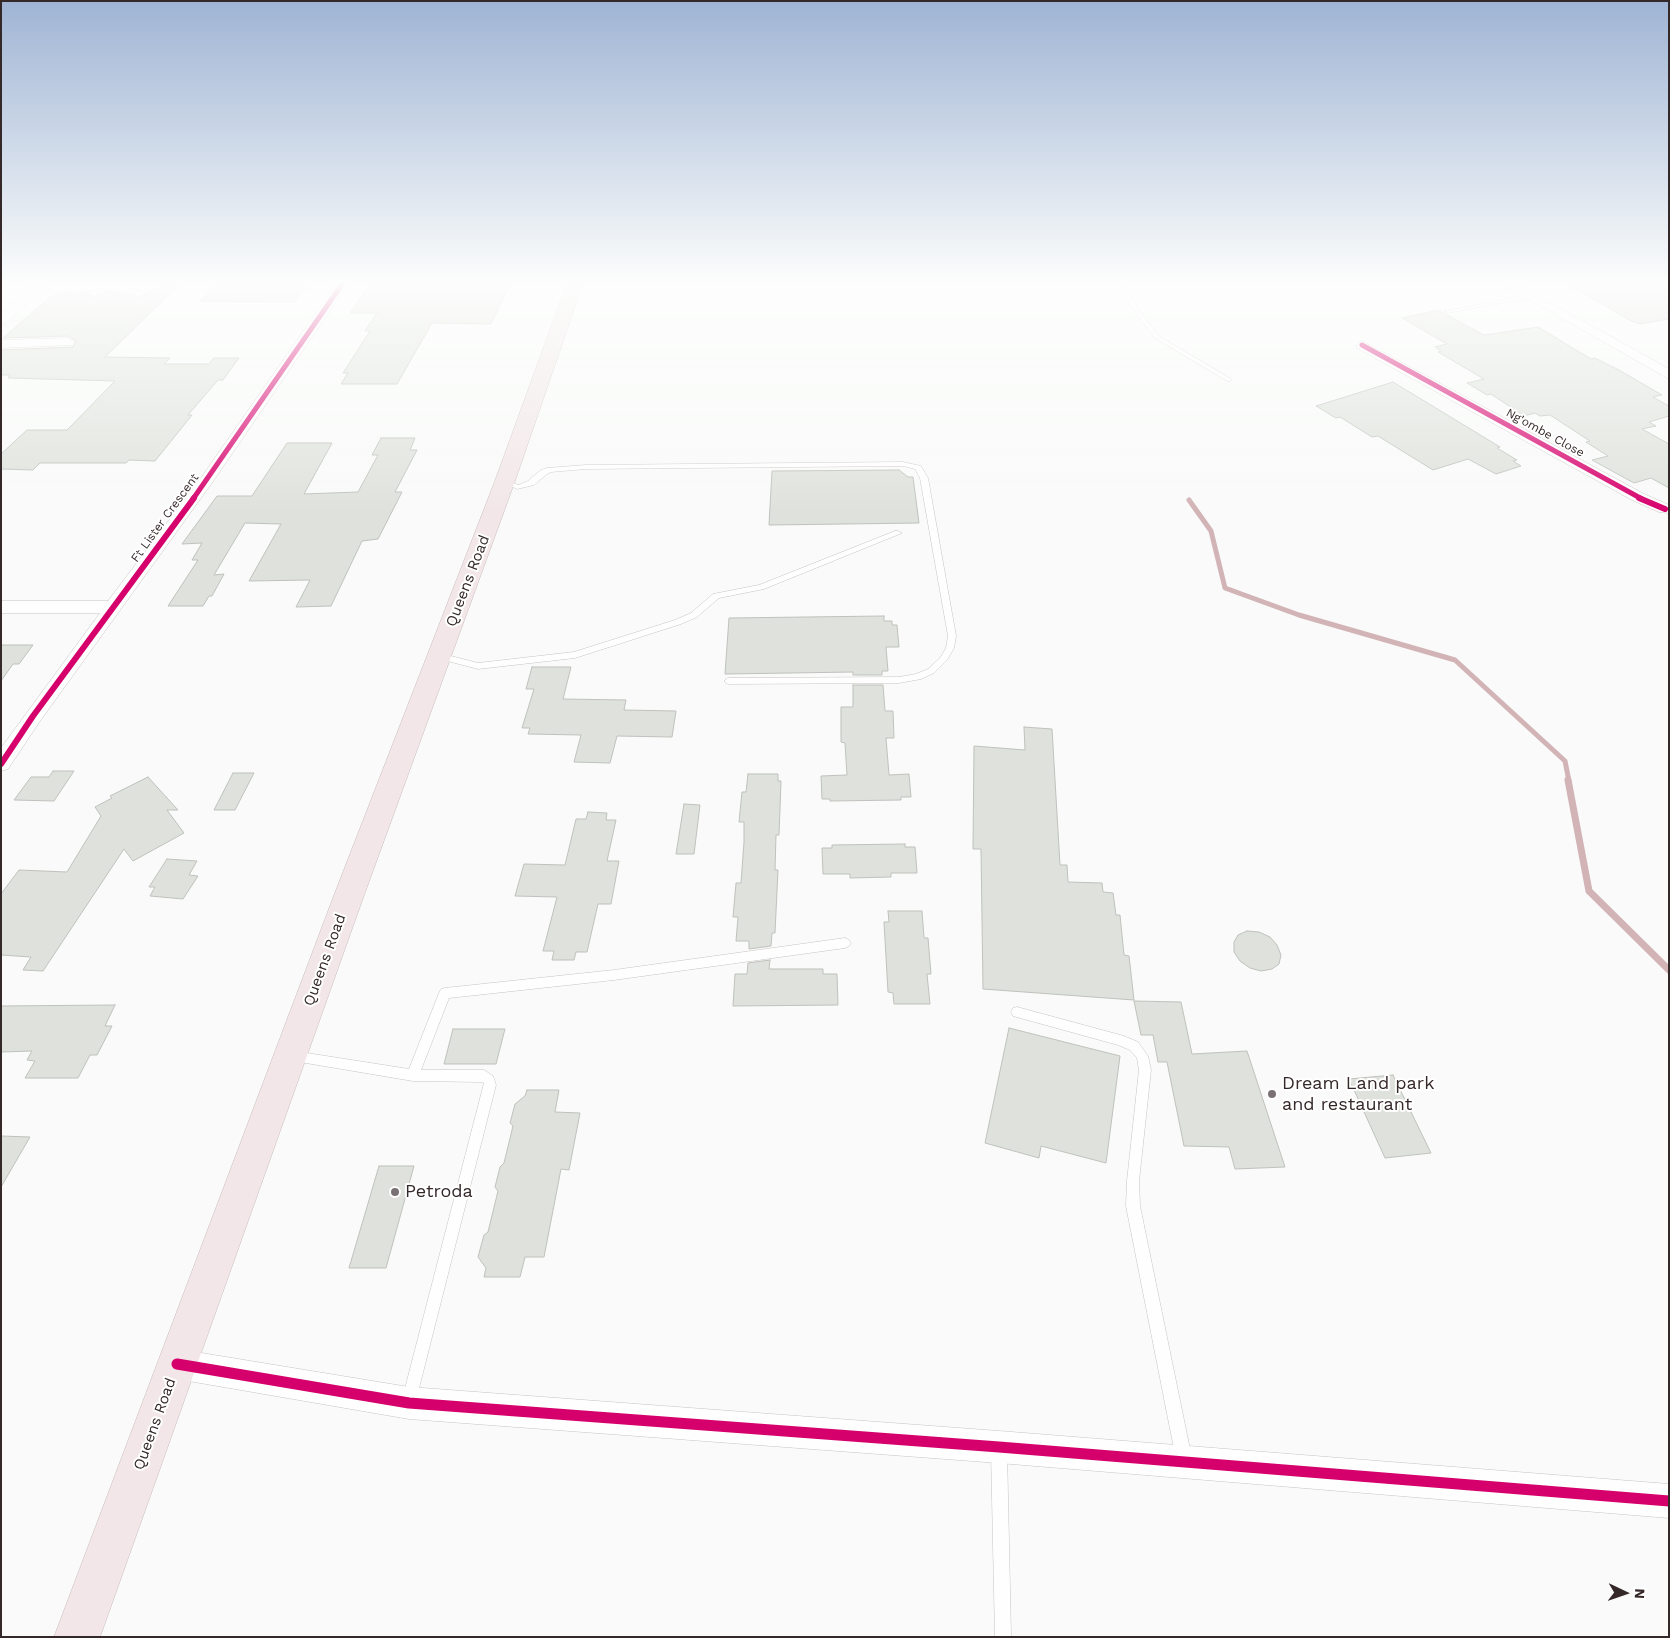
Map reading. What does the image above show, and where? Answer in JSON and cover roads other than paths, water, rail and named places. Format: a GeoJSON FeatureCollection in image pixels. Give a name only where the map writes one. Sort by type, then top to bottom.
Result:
{"type":"FeatureCollection","features":[{"type":"Feature","properties":{"kind":"highway","name":"Queens Road"},"geometry":{"type":"LineString","coordinates":[[77,1637],[505,481],[548,359]]}},
{"type":"Feature","properties":{"kind":"street","name":"Ft Lister Crescent"},"geometry":{"type":"LineString","coordinates":[[1,764],[209,477],[289,359]]}},
{"type":"Feature","properties":{"kind":"street","name":"Ng'ombe Close"},"geometry":{"type":"LineString","coordinates":[[1388,359],[1638,497],[1668,510]]}},
{"type":"Feature","properties":{"kind":"street"},"geometry":{"type":"LineString","coordinates":[[1641,359],[1669,375]]}},
{"type":"Feature","properties":{"kind":"street"},"geometry":{"type":"LineString","coordinates":[[1,606],[113,607]]}},
{"type":"Feature","properties":{"kind":"street"},"geometry":{"type":"LineString","coordinates":[[177,1364],[409,1403],[998,1447],[1669,1501]]}},
{"type":"Feature","properties":{"kind":"lane"},"geometry":{"type":"LineString","coordinates":[[1195,359],[1229,380]]}},
{"type":"Feature","properties":{"kind":"lane"},"geometry":{"type":"LineString","coordinates":[[505,481],[518,487],[531,483],[544,472],[550,470],[595,466],[903,464],[918,468],[924,478],[952,636],[950,648],[943,660],[931,670],[918,677],[899,680],[728,681]]}},
{"type":"Feature","properties":{"kind":"lane"},"geometry":{"type":"LineString","coordinates":[[439,656],[478,666],[575,655],[678,622],[694,615],[716,596],[761,587],[898,533]]}},
{"type":"Feature","properties":{"kind":"lane"},"geometry":{"type":"LineString","coordinates":[[413,1075],[444,993],[622,974],[845,943]]}},
{"type":"Feature","properties":{"kind":"lane"},"geometry":{"type":"LineString","coordinates":[[1017,1012],[1120,1040],[1134,1046],[1142,1056],[1145,1070],[1132,1181],[1133,1206],[1185,1462]]}},
{"type":"Feature","properties":{"kind":"lane"},"geometry":{"type":"LineString","coordinates":[[291,1056],[413,1075],[484,1076],[490,1085],[409,1403]]}},
{"type":"Feature","properties":{"kind":"lane"},"geometry":{"type":"LineString","coordinates":[[998,1447],[1003,1637]]}},
{"type":"Feature","properties":{"kind":"waterway"},"geometry":{"type":"LineString","coordinates":[[1189,500],[1211,531],[1225,588],[1299,615],[1455,660],[1565,761],[1569,781]]}},
{"type":"Feature","properties":{"kind":"waterway"},"geometry":{"type":"LineString","coordinates":[[1568,780],[1589,891],[1669,970]]}},
{"type":"Feature","properties":{"kind":"place","name":"Dream Land park and restaurant"},"geometry":{"type":"Point","coordinates":[1272,1094]}},
{"type":"Feature","properties":{"kind":"place","name":"Petroda"},"geometry":{"type":"Point","coordinates":[395,1192]}}]}
